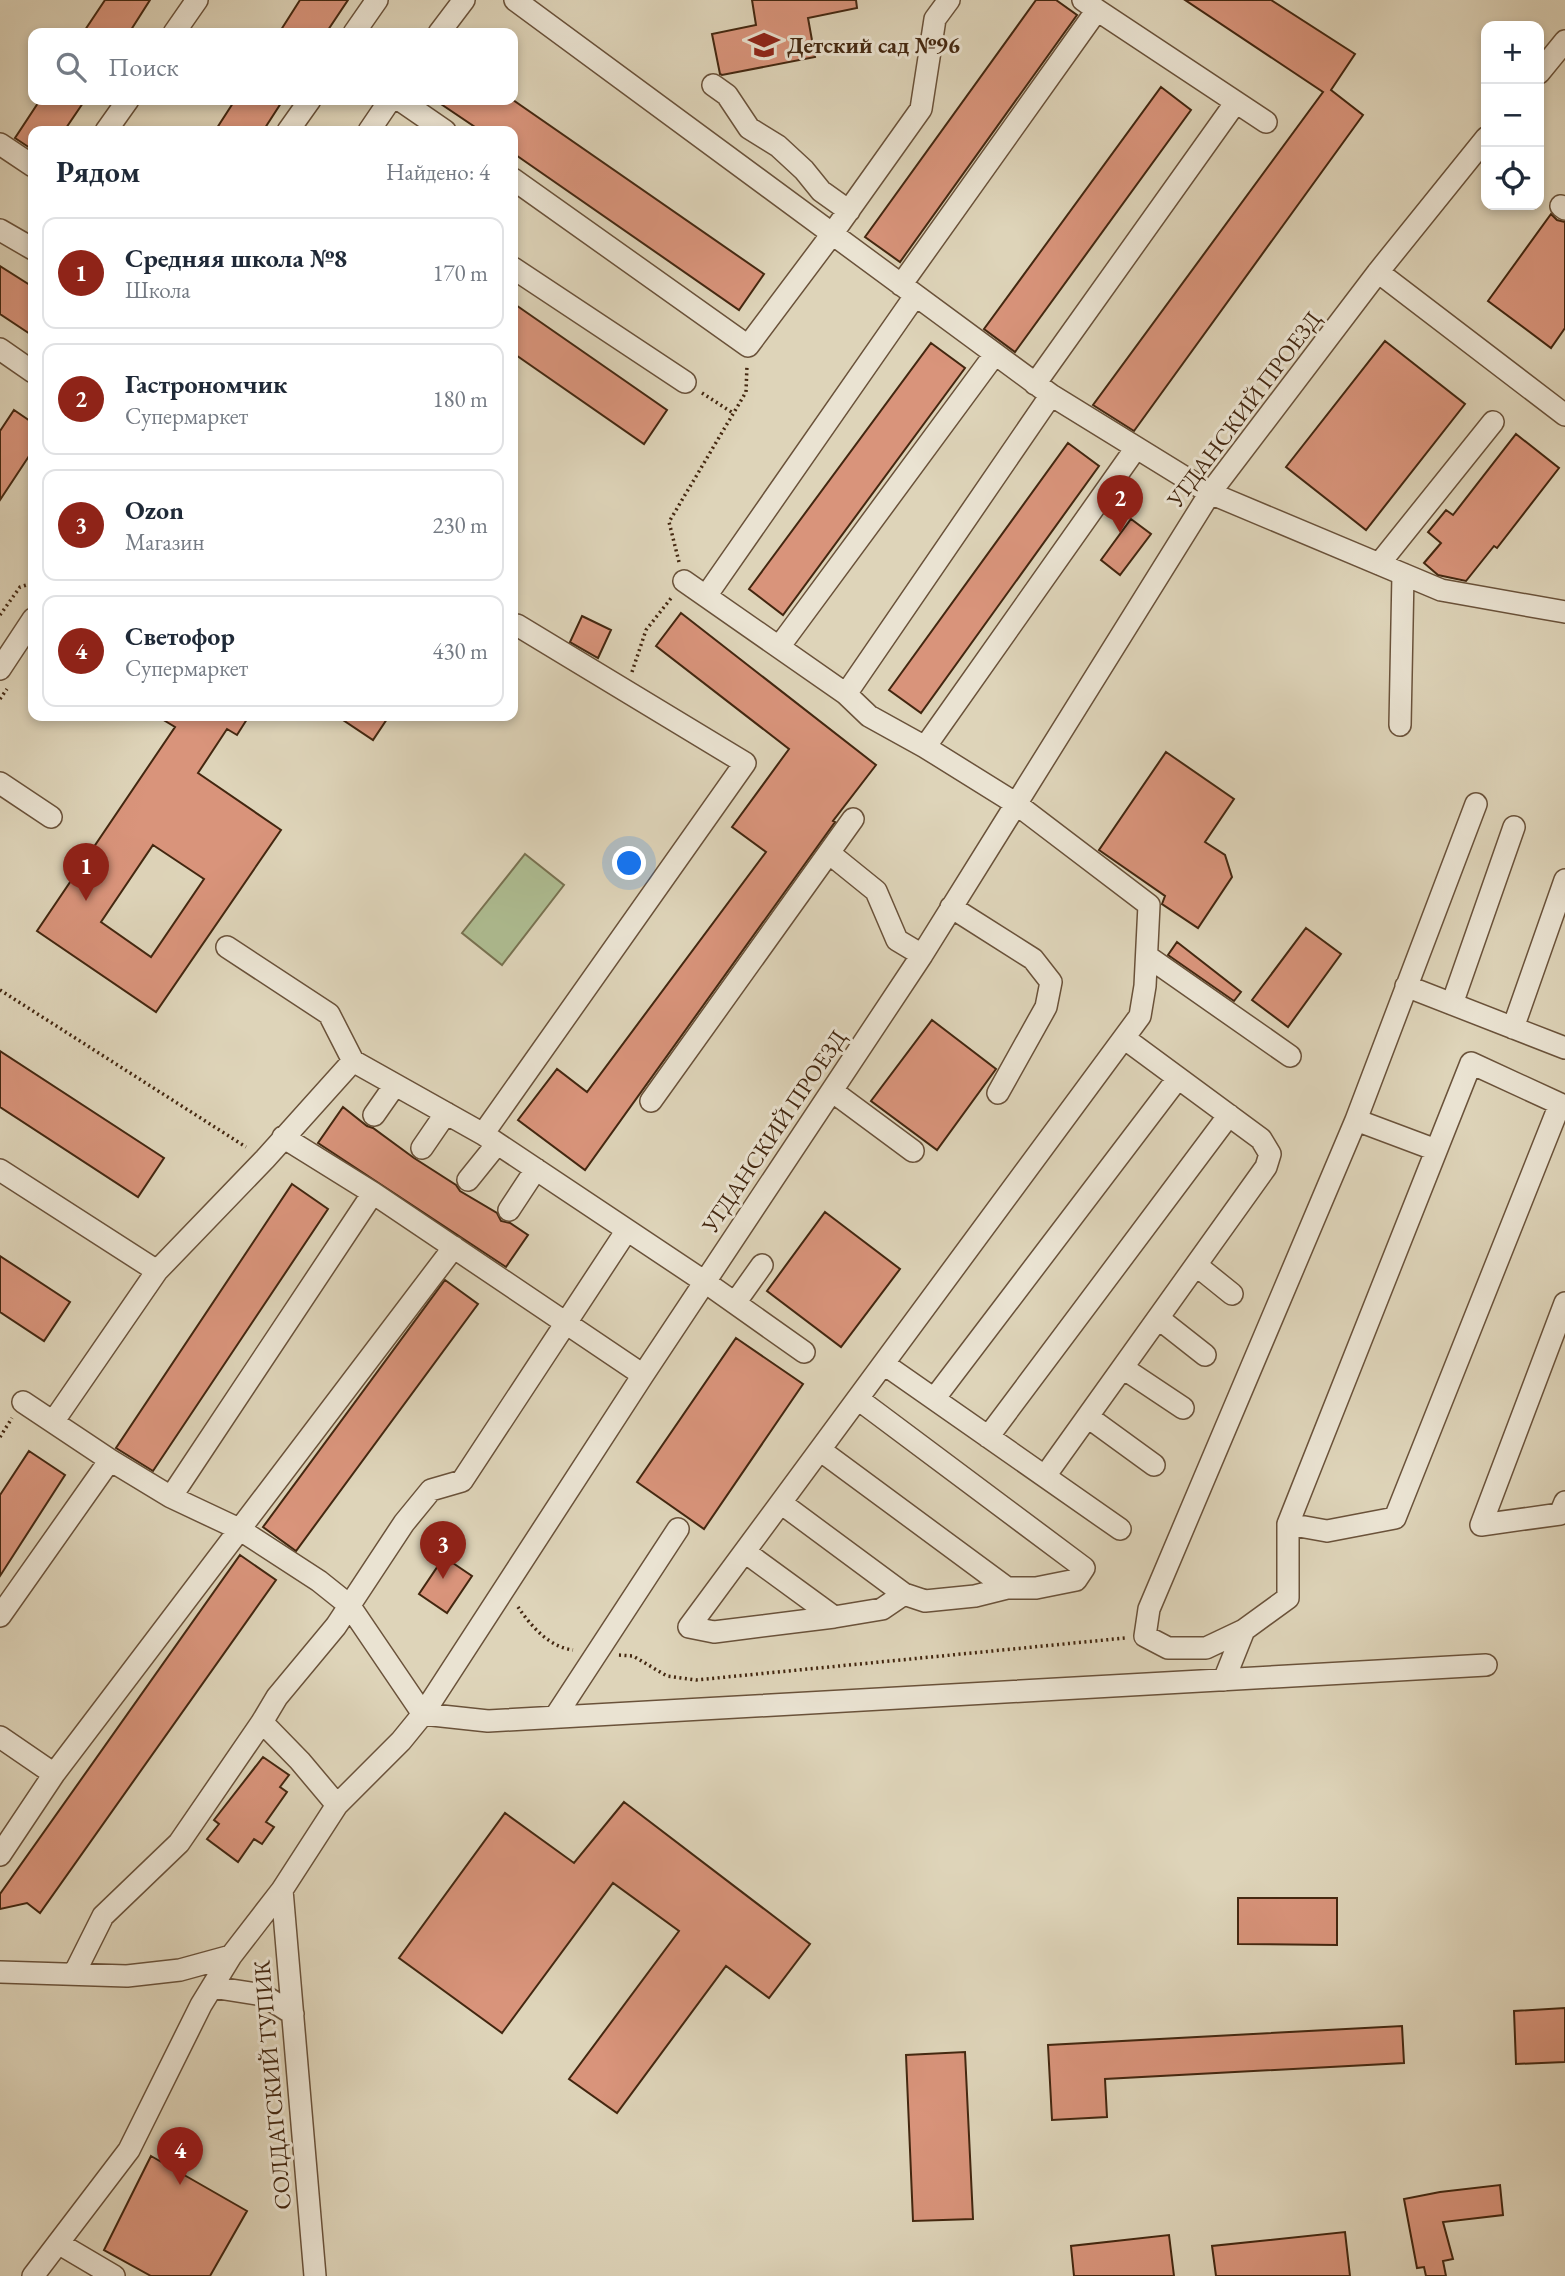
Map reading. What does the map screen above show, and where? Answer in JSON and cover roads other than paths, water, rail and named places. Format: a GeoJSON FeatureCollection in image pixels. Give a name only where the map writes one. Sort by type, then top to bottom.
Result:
{"type":"FeatureCollection","features":[{"type":"Feature","properties":{"kind":"street"},"geometry":{"type":"LineString","coordinates":[[177,28],[197,0]]}},
{"type":"Feature","properties":{"kind":"street"},"geometry":{"type":"LineString","coordinates":[[357,28],[377,0]]}},
{"type":"Feature","properties":{"kind":"street"},"geometry":{"type":"LineString","coordinates":[[443,28],[464,0]]}},
{"type":"Feature","properties":{"kind":"street"},"geometry":{"type":"LineString","coordinates":[[515,0],[1043,390],[1210,493],[1441,590],[1565,612]]}},
{"type":"Feature","properties":{"kind":"street"},"geometry":{"type":"LineString","coordinates":[[518,183],[748,346],[921,109],[935,19],[949,0]]}},
{"type":"Feature","properties":{"kind":"street"},"geometry":{"type":"LineString","coordinates":[[706,596],[908,290],[1090,5],[1266,122]]}},
{"type":"Feature","properties":{"kind":"street"},"geometry":{"type":"LineString","coordinates":[[1544,67],[1565,41]]}},
{"type":"Feature","properties":{"kind":"street"},"geometry":{"type":"LineString","coordinates":[[713,85],[727,95],[749,128],[778,146],[821,191],[849,211]]}},
{"type":"Feature","properties":{"kind":"street"},"geometry":{"type":"LineString","coordinates":[[846,694],[1043,390],[1236,102]]}},
{"type":"Feature","properties":{"kind":"street"},"geometry":{"type":"LineString","coordinates":[[110,126],[124,105]]}},
{"type":"Feature","properties":{"kind":"street"},"geometry":{"type":"LineString","coordinates":[[292,126],[306,105]]}},
{"type":"Feature","properties":{"kind":"street"},"geometry":{"type":"LineString","coordinates":[[372,126],[387,105]]}},
{"type":"Feature","properties":{"kind":"street"},"geometry":{"type":"LineString","coordinates":[[407,105],[438,126]]}},
{"type":"Feature","properties":{"kind":"street","name":"УГДАНСКИЙ ПРОЕЗД"},"geometry":{"type":"LineString","coordinates":[[33,2276],[129,2150],[212,1987],[231,1956],[282,1890],[337,1805],[393,1749],[423,1714],[643,1375],[922,956],[1210,493],[1378,272],[1481,144]]}},
{"type":"Feature","properties":{"kind":"street"},"geometry":{"type":"LineString","coordinates":[[0,145],[28,163]]}},
{"type":"Feature","properties":{"kind":"street"},"geometry":{"type":"LineString","coordinates":[[0,230],[28,246]]}},
{"type":"Feature","properties":{"kind":"street"},"geometry":{"type":"LineString","coordinates":[[518,271],[685,382]]}},
{"type":"Feature","properties":{"kind":"street"},"geometry":{"type":"LineString","coordinates":[[1378,272],[1565,415]]}},
{"type":"Feature","properties":{"kind":"street"},"geometry":{"type":"LineString","coordinates":[[0,349],[28,369]]}},
{"type":"Feature","properties":{"kind":"street"},"geometry":{"type":"LineString","coordinates":[[779,647],[995,354]]}},
{"type":"Feature","properties":{"kind":"street"},"geometry":{"type":"LineString","coordinates":[[1378,564],[1493,422]]}},
{"type":"Feature","properties":{"kind":"street"},"geometry":{"type":"LineString","coordinates":[[925,747],[1136,447]]}},
{"type":"Feature","properties":{"kind":"street"},"geometry":{"type":"LineString","coordinates":[[1400,725],[1403,574]]}},
{"type":"Feature","properties":{"kind":"street"},"geometry":{"type":"LineString","coordinates":[[684,581],[846,694],[869,716],[1015,803],[1149,905],[1147,956],[1140,1016],[689,1627],[714,1632],[834,1617],[881,1609],[904,1594]]}},
{"type":"Feature","properties":{"kind":"street"},"geometry":{"type":"LineString","coordinates":[[468,1181],[490,1139],[745,763],[518,626]]}},
{"type":"Feature","properties":{"kind":"street"},"geometry":{"type":"LineString","coordinates":[[0,669],[28,627]]}},
{"type":"Feature","properties":{"kind":"street"},"geometry":{"type":"LineString","coordinates":[[0,783],[51,817]]}},
{"type":"Feature","properties":{"kind":"street"},"geometry":{"type":"LineString","coordinates":[[1288,1524],[1327,1531],[1395,1518],[1560,1104],[1471,1063],[1288,1524],[1288,1598],[1244,1630],[1206,1648],[1168,1648],[1145,1636],[1149,1609],[1356,1120],[1476,804]]}},
{"type":"Feature","properties":{"kind":"street"},"geometry":{"type":"LineString","coordinates":[[651,1101],[853,819]]}},
{"type":"Feature","properties":{"kind":"street"},"geometry":{"type":"LineString","coordinates":[[1452,1004],[1514,827]]}},
{"type":"Feature","properties":{"kind":"street"},"geometry":{"type":"LineString","coordinates":[[828,853],[876,891],[897,940],[922,956]]}},
{"type":"Feature","properties":{"kind":"street"},"geometry":{"type":"LineString","coordinates":[[1513,1028],[1565,880]]}},
{"type":"Feature","properties":{"kind":"street"},"geometry":{"type":"LineString","coordinates":[[951,908],[1033,960],[1051,982],[1046,1007],[998,1093]]}},
{"type":"Feature","properties":{"kind":"street"},"geometry":{"type":"LineString","coordinates":[[227,947],[329,1014],[353,1061],[490,1139],[705,1282],[804,1352]]}},
{"type":"Feature","properties":{"kind":"street"},"geometry":{"type":"LineString","coordinates":[[1147,956],[1290,1056]]}},
{"type":"Feature","properties":{"kind":"street"},"geometry":{"type":"LineString","coordinates":[[1406,986],[1565,1048]]}},
{"type":"Feature","properties":{"kind":"street"},"geometry":{"type":"LineString","coordinates":[[1045,1476],[1266,1167],[1270,1154],[1261,1139],[1124,1038]]}},
{"type":"Feature","properties":{"kind":"street"},"geometry":{"type":"LineString","coordinates":[[53,1422],[157,1271],[265,1159],[353,1061]]}},
{"type":"Feature","properties":{"kind":"street"},"geometry":{"type":"LineString","coordinates":[[934,1399],[1178,1078]]}},
{"type":"Feature","properties":{"kind":"street"},"geometry":{"type":"LineString","coordinates":[[374,1115],[395,1085]]}},
{"type":"Feature","properties":{"kind":"street"},"geometry":{"type":"LineString","coordinates":[[832,1091],[913,1151]]}},
{"type":"Feature","properties":{"kind":"street"},"geometry":{"type":"LineString","coordinates":[[422,1148],[446,1113]]}},
{"type":"Feature","properties":{"kind":"street"},"geometry":{"type":"LineString","coordinates":[[988,1437],[1229,1115]]}},
{"type":"Feature","properties":{"kind":"street"},"geometry":{"type":"LineString","coordinates":[[1356,1120],[1437,1150]]}},
{"type":"Feature","properties":{"kind":"street"},"geometry":{"type":"LineString","coordinates":[[283,1136],[373,1193],[643,1375]]}},
{"type":"Feature","properties":{"kind":"street"},"geometry":{"type":"LineString","coordinates":[[509,1210],[536,1169]]}},
{"type":"Feature","properties":{"kind":"street"},"geometry":{"type":"LineString","coordinates":[[0,1170],[157,1271]]}},
{"type":"Feature","properties":{"kind":"street"},"geometry":{"type":"LineString","coordinates":[[171,1497],[373,1193]]}},
{"type":"Feature","properties":{"kind":"street"},"geometry":{"type":"LineString","coordinates":[[74,1974],[103,1916],[178,1843],[276,1697],[336,1626],[404,1523],[431,1490],[462,1480],[627,1230]]}},
{"type":"Feature","properties":{"kind":"street"},"geometry":{"type":"LineString","coordinates":[[0,1855],[54,1774],[454,1247]]}},
{"type":"Feature","properties":{"kind":"street"},"geometry":{"type":"LineString","coordinates":[[735,1303],[762,1265]]}},
{"type":"Feature","properties":{"kind":"street"},"geometry":{"type":"LineString","coordinates":[[1196,1265],[1232,1294]]}},
{"type":"Feature","properties":{"kind":"street"},"geometry":{"type":"LineString","coordinates":[[1565,1303],[1481,1525],[1560,1514],[1565,1502]]}},
{"type":"Feature","properties":{"kind":"street"},"geometry":{"type":"LineString","coordinates":[[1158,1318],[1205,1355]]}},
{"type":"Feature","properties":{"kind":"street"},"geometry":{"type":"LineString","coordinates":[[884,1364],[1120,1529]]}},
{"type":"Feature","properties":{"kind":"street"},"geometry":{"type":"LineString","coordinates":[[1123,1368],[1182,1408]]}},
{"type":"Feature","properties":{"kind":"street"},"geometry":{"type":"LineString","coordinates":[[781,1503],[904,1594],[925,1601],[975,1596],[1007,1588],[1036,1588],[1076,1580],[1084,1568],[858,1399]]}},
{"type":"Feature","properties":{"kind":"street"},"geometry":{"type":"LineString","coordinates":[[23,1402],[110,1461],[171,1497],[239,1529],[319,1581],[349,1605],[423,1714],[488,1721],[1486,1665]]}},
{"type":"Feature","properties":{"kind":"street"},"geometry":{"type":"LineString","coordinates":[[1088,1417],[1154,1465]]}},
{"type":"Feature","properties":{"kind":"street"},"geometry":{"type":"LineString","coordinates":[[820,1450],[1007,1588]]}},
{"type":"Feature","properties":{"kind":"street"},"geometry":{"type":"LineString","coordinates":[[0,1616],[110,1461]]}},
{"type":"Feature","properties":{"kind":"street"},"geometry":{"type":"LineString","coordinates":[[555,1717],[678,1529]]}},
{"type":"Feature","properties":{"kind":"street"},"geometry":{"type":"LineString","coordinates":[[745,1552],[834,1617]]}},
{"type":"Feature","properties":{"kind":"street"},"geometry":{"type":"LineString","coordinates":[[1224,1680],[1244,1630]]}},
{"type":"Feature","properties":{"kind":"street"},"geometry":{"type":"LineString","coordinates":[[261,1722],[300,1760],[337,1805]]}},
{"type":"Feature","properties":{"kind":"street"},"geometry":{"type":"LineString","coordinates":[[0,1737],[54,1774]]}},
{"type":"Feature","properties":{"kind":"street","name":"СОЛДАТСКИЙ ТУПИК"},"geometry":{"type":"LineString","coordinates":[[282,1890],[315,2276]]}},
{"type":"Feature","properties":{"kind":"street"},"geometry":{"type":"LineString","coordinates":[[0,1972],[127,1976],[180,1970],[231,1956]]}},
{"type":"Feature","properties":{"kind":"street"},"geometry":{"type":"LineString","coordinates":[[212,1987],[262,1995],[293,2014]]}},
{"type":"Feature","properties":{"kind":"street"},"geometry":{"type":"LineString","coordinates":[[58,2243],[114,2276]]}},
{"type":"Feature","properties":{"kind":"place","name":"Детский сад №96"},"geometry":{"type":"Point","coordinates":[764,45]}},
{"type":"Feature","properties":{"kind":"place","name":"Гастрономчик"},"geometry":{"type":"Point","coordinates":[1120,533]}},
{"type":"Feature","properties":{"kind":"place","name":"Средняя школа №8"},"geometry":{"type":"Point","coordinates":[86,901]}},
{"type":"Feature","properties":{"kind":"place","name":"Ozon"},"geometry":{"type":"Point","coordinates":[443,1579]}},
{"type":"Feature","properties":{"kind":"place","name":"Светофор"},"geometry":{"type":"Point","coordinates":[180,2185]}}]}
